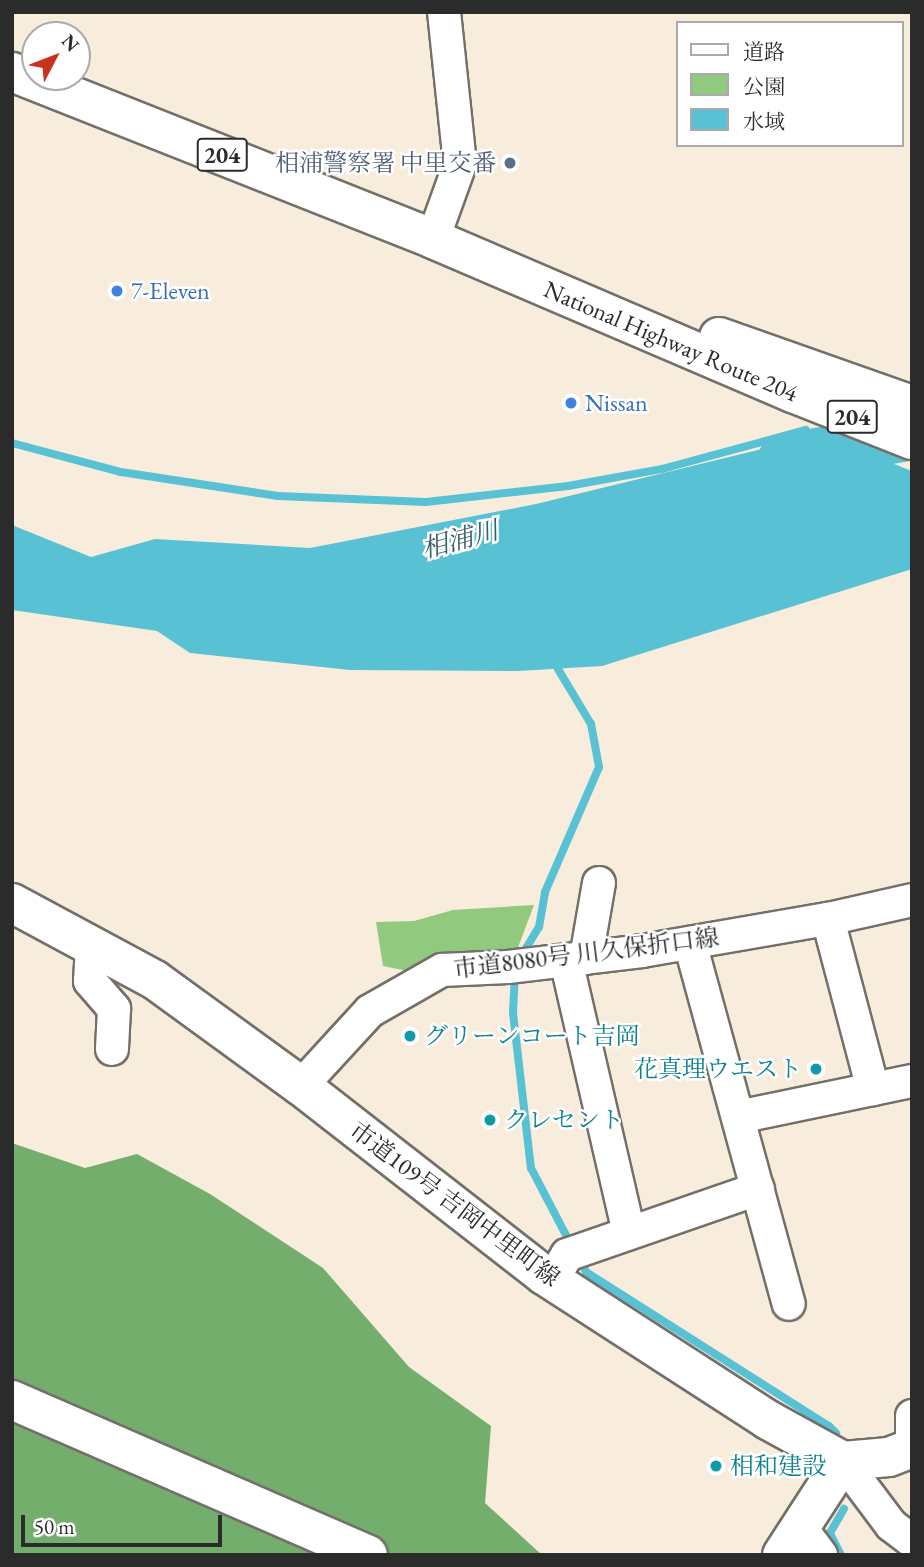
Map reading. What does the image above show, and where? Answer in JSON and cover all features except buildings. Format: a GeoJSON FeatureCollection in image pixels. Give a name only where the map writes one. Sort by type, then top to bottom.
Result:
{"type":"FeatureCollection","features":[{"type":"Feature","properties":{"kind":"main road","name":"National Highway Route 204"},"geometry":{"type":"LineString","coordinates":[[12,72],[433,239],[793,393],[912,440]]}},
{"type":"Feature","properties":{"kind":"main road","name":"National Highway Route 204"},"geometry":{"type":"LineString","coordinates":[[433,239],[912,405]]}},
{"type":"Feature","properties":{"kind":"main road","name":"市道109号 吉岡中里町線"},"geometry":{"type":"LineString","coordinates":[[12,903],[155,980],[301,1086],[552,1280],[768,1420],[843,1461]]}},
{"type":"Feature","properties":{"kind":"main road"},"geometry":{"type":"LineString","coordinates":[[12,1400],[368,1555]]}},
{"type":"Feature","properties":{"kind":"main road"},"geometry":{"type":"LineString","coordinates":[[801,1545],[843,1461],[890,1457],[912,1448]]}},
{"type":"Feature","properties":{"kind":"street"},"geometry":{"type":"LineString","coordinates":[[433,239],[460,164],[444,12]]}},
{"type":"Feature","properties":{"kind":"street"},"geometry":{"type":"LineString","coordinates":[[599,883],[576,959],[629,1234]]}},
{"type":"Feature","properties":{"kind":"street","name":"市道8080号 川久保折口線"},"geometry":{"type":"LineString","coordinates":[[301,1086],[370,1011],[442,970],[576,959],[690,943],[828,919],[912,900]]}},
{"type":"Feature","properties":{"kind":"street"},"geometry":{"type":"LineString","coordinates":[[828,919],[873,1088]]}},
{"type":"Feature","properties":{"kind":"street"},"geometry":{"type":"LineString","coordinates":[[690,943],[789,1304]]}},
{"type":"Feature","properties":{"kind":"street"},"geometry":{"type":"LineString","coordinates":[[92,944],[90,981],[114,1009],[112,1049]]}},
{"type":"Feature","properties":{"kind":"street"},"geometry":{"type":"LineString","coordinates":[[738,1117],[912,1081]]}},
{"type":"Feature","properties":{"kind":"street"},"geometry":{"type":"LineString","coordinates":[[552,1280],[567,1255],[758,1189]]}},
{"type":"Feature","properties":{"kind":"street"},"geometry":{"type":"LineString","coordinates":[[912,1416],[912,1433]]}},
{"type":"Feature","properties":{"kind":"street"},"geometry":{"type":"LineString","coordinates":[[843,1461],[891,1525],[912,1541]]}},
{"type":"Feature","properties":{"kind":"green space"},"geometry":{"type":"Polygon","coordinates":[[[534,905],[514,958],[422,974],[383,966],[376,922],[414,921],[453,910],[534,905]]]}},
{"type":"Feature","properties":{"kind":"green space"},"geometry":{"type":"Polygon","coordinates":[[[12,1143],[85,1168],[137,1154],[210,1194],[323,1268],[409,1367],[491,1426],[485,1503],[542,1555],[12,1555],[12,1143]]]}},
{"type":"Feature","properties":{"kind":"water"},"geometry":{"type":"Polygon","coordinates":[[[820,435],[912,471],[912,569],[602,666],[518,671],[350,670],[190,653],[157,631],[12,610],[12,525],[91,557],[155,539],[310,548],[536,504],[820,435]]]}},
{"type":"Feature","properties":{"kind":"waterway"},"geometry":{"type":"LineString","coordinates":[[12,443],[121,472],[278,496],[426,502],[568,486],[662,469],[806,430]]}},
{"type":"Feature","properties":{"kind":"waterway","name":"相浦川"},"geometry":{"type":"LineString","coordinates":[[782,458],[912,435]]}},
{"type":"Feature","properties":{"kind":"waterway"},"geometry":{"type":"LineString","coordinates":[[522,955],[539,927],[545,892],[599,767],[591,724],[558,669]]}},
{"type":"Feature","properties":{"kind":"waterway"},"geometry":{"type":"LineString","coordinates":[[515,972],[513,1013],[531,1168],[571,1245]]}},
{"type":"Feature","properties":{"kind":"waterway"},"geometry":{"type":"LineString","coordinates":[[581,1262],[586,1272],[836,1433]]}},
{"type":"Feature","properties":{"kind":"waterway"},"geometry":{"type":"LineString","coordinates":[[841,1555],[830,1533],[844,1509]]}},
{"type":"Feature","properties":{"kind":"place","name":"相浦警察署 中里交番"},"geometry":{"type":"Point","coordinates":[510,163]}},
{"type":"Feature","properties":{"kind":"place","name":"7-Eleven"},"geometry":{"type":"Point","coordinates":[117,291]}},
{"type":"Feature","properties":{"kind":"place","name":"Nissan"},"geometry":{"type":"Point","coordinates":[571,403]}},
{"type":"Feature","properties":{"kind":"place","name":"グリーンコート吉岡"},"geometry":{"type":"Point","coordinates":[410,1036]}},
{"type":"Feature","properties":{"kind":"place","name":"花真理ウエスト"},"geometry":{"type":"Point","coordinates":[816,1069]}},
{"type":"Feature","properties":{"kind":"place","name":"クレセント"},"geometry":{"type":"Point","coordinates":[490,1120]}},
{"type":"Feature","properties":{"kind":"place","name":"相和建設"},"geometry":{"type":"Point","coordinates":[716,1466]}}]}
